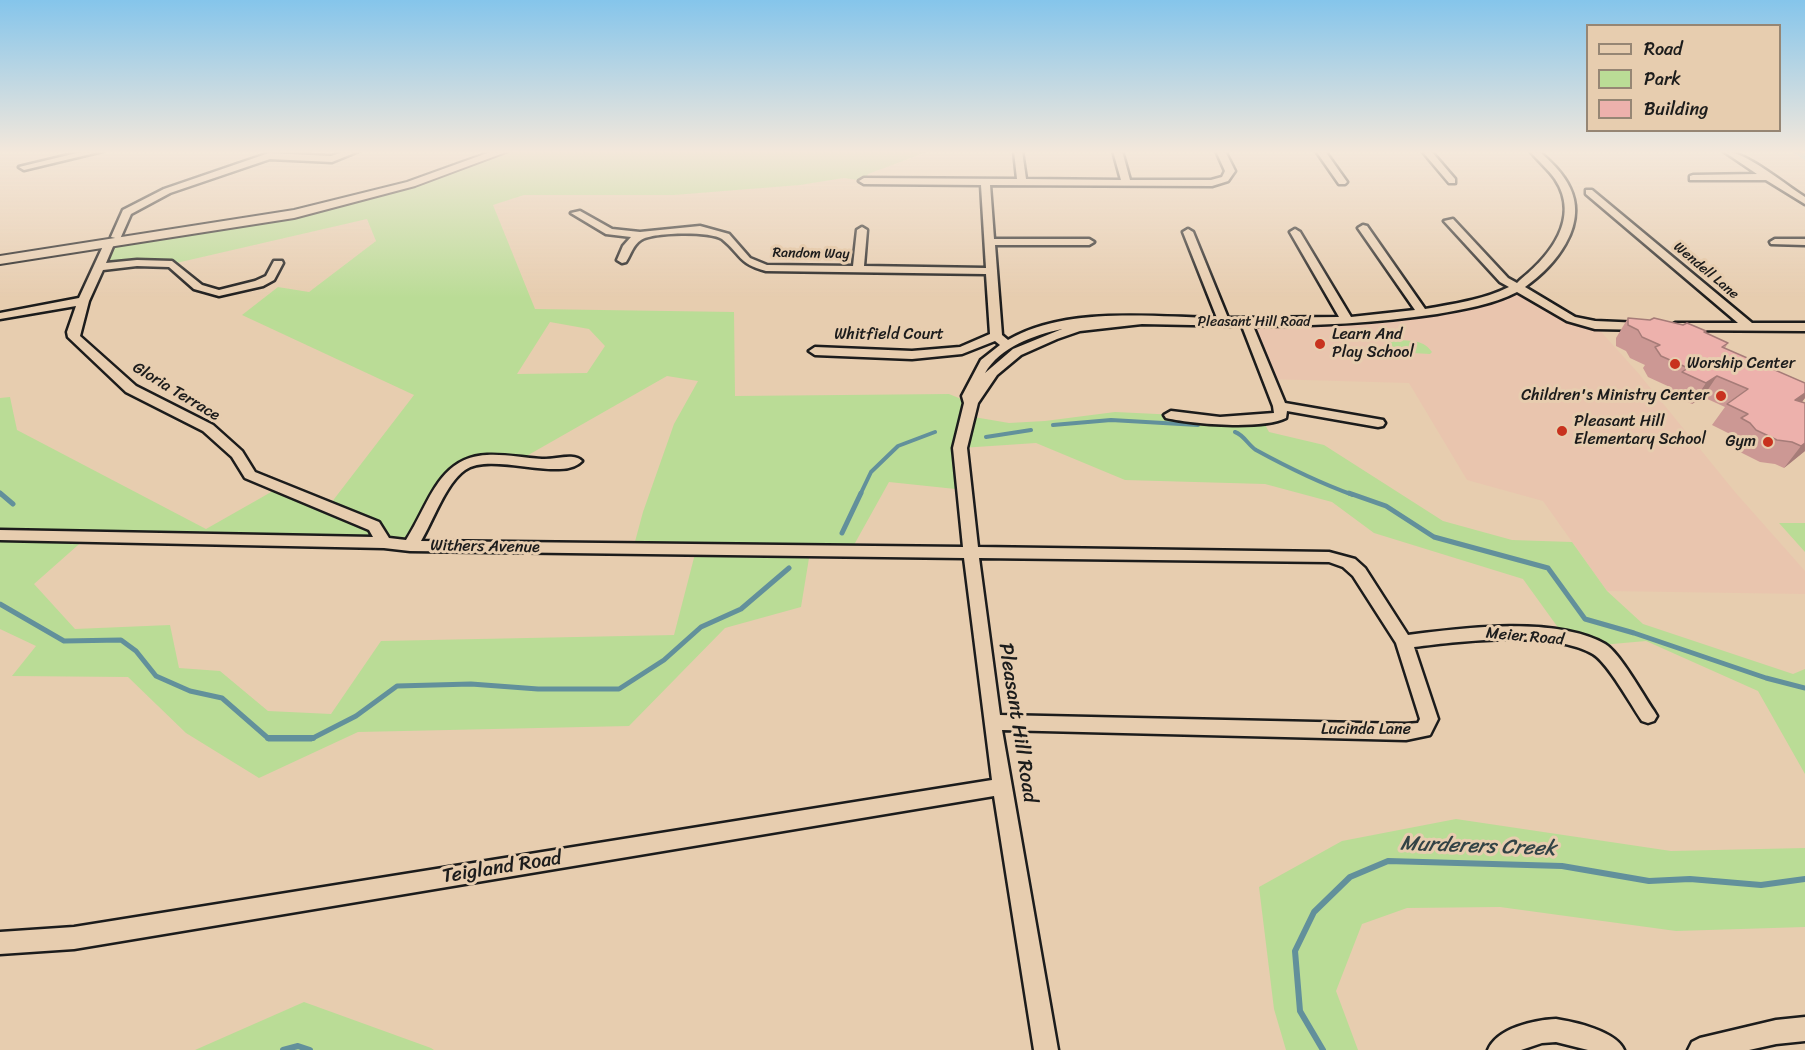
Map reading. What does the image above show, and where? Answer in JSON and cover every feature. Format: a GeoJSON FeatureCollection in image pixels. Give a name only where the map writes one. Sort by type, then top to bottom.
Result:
{"type":"FeatureCollection","features":[{"type":"Feature","properties":{"kind":"main road"},"geometry":{"type":"LineString","coordinates":[[0,260],[292,210],[329,200]]}},
{"type":"Feature","properties":{"kind":"main road"},"geometry":{"type":"LineString","coordinates":[[0,254],[112,241],[294,214],[349,200]]}},
{"type":"Feature","properties":{"kind":"street","name":"Gloria Terrace"},"geometry":{"type":"LineString","coordinates":[[149,200],[127,212],[83,301],[73,332],[74,336],[131,388],[208,428],[237,454],[250,475],[374,526],[384,543]]}},
{"type":"Feature","properties":{"kind":"street"},"geometry":{"type":"LineString","coordinates":[[987,200],[996,336],[1012,349]]}},
{"type":"Feature","properties":{"kind":"street","name":"Pleasant Hill Road"},"geometry":{"type":"LineString","coordinates":[[1046,1050],[992,722],[960,448],[971,403],[968,396],[977,376],[987,362],[1043,330],[1072,323],[1106,319],[1348,322],[1423,314],[1475,304],[1518,287],[1553,254],[1564,238],[1572,213],[1569,200]]}},
{"type":"Feature","properties":{"kind":"street","name":"Wendell Lane"},"geometry":{"type":"LineString","coordinates":[[1598,200],[1749,327]]}},
{"type":"Feature","properties":{"kind":"street","name":"Random Way"},"geometry":{"type":"LineString","coordinates":[[576,213],[610,232],[640,235],[700,229],[725,236],[746,260],[766,268],[993,271]]}},
{"type":"Feature","properties":{"kind":"street"},"geometry":{"type":"LineString","coordinates":[[1449,221],[1504,280],[1571,319],[1614,327],[1805,327]]}},
{"type":"Feature","properties":{"kind":"street"},"geometry":{"type":"LineString","coordinates":[[1363,228],[1423,314]]}},
{"type":"Feature","properties":{"kind":"street"},"geometry":{"type":"LineString","coordinates":[[858,270],[862,230]]}},
{"type":"Feature","properties":{"kind":"street"},"geometry":{"type":"LineString","coordinates":[[1188,232],[1224,322]]}},
{"type":"Feature","properties":{"kind":"street"},"geometry":{"type":"LineString","coordinates":[[1295,232],[1348,322]]}},
{"type":"Feature","properties":{"kind":"street"},"geometry":{"type":"LineString","coordinates":[[621,260],[628,246],[640,235]]}},
{"type":"Feature","properties":{"kind":"street"},"geometry":{"type":"LineString","coordinates":[[990,242],[1089,243]]}},
{"type":"Feature","properties":{"kind":"street"},"geometry":{"type":"LineString","coordinates":[[1775,242],[1805,242]]}},
{"type":"Feature","properties":{"kind":"street"},"geometry":{"type":"LineString","coordinates":[[99,267],[137,263],[172,264],[198,287],[219,292],[259,284],[270,278],[278,263]]}},
{"type":"Feature","properties":{"kind":"street"},"geometry":{"type":"LineString","coordinates":[[0,316],[83,301]]}},
{"type":"Feature","properties":{"kind":"street"},"geometry":{"type":"LineString","coordinates":[[1171,415],[1220,421],[1275,418],[1281,415],[1280,406],[1246,322]]}},
{"type":"Feature","properties":{"kind":"street","name":"Whitfield Court"},"geometry":{"type":"LineString","coordinates":[[815,351],[912,355],[962,350],[996,336]]}},
{"type":"Feature","properties":{"kind":"street"},"geometry":{"type":"LineString","coordinates":[[1280,406],[1377,423]]}},
{"type":"Feature","properties":{"kind":"street"},"geometry":{"type":"LineString","coordinates":[[410,546],[422,530],[448,481],[459,467],[469,462],[489,460],[550,464],[575,461]]}},
{"type":"Feature","properties":{"kind":"street","name":"Withers Avenue"},"geometry":{"type":"LineString","coordinates":[[0,535],[384,543],[410,546],[971,554]]}},
{"type":"Feature","properties":{"kind":"street","name":"Lucinda Lane"},"geometry":{"type":"LineString","coordinates":[[971,554],[988,552],[1329,557],[1349,563],[1359,572],[1404,642],[1429,719],[1424,730],[1406,732],[992,722]]}},
{"type":"Feature","properties":{"kind":"street","name":"Meier Road"},"geometry":{"type":"LineString","coordinates":[[1404,642],[1475,633],[1567,640],[1601,650],[1648,716]]}},
{"type":"Feature","properties":{"kind":"street","name":"Teigland Road"},"geometry":{"type":"LineString","coordinates":[[0,943],[86,936],[1004,786]]}},
{"type":"Feature","properties":{"kind":"street"},"geometry":{"type":"LineString","coordinates":[[1700,1050],[1776,1032],[1805,1029]]}},
{"type":"Feature","properties":{"kind":"street"},"geometry":{"type":"LineString","coordinates":[[1500,1050],[1514,1040],[1537,1031],[1559,1030],[1590,1037],[1612,1050]]}},
{"type":"Feature","properties":{"kind":"shaded area","name":"Pleasant Hill Elementary School"},"geometry":{"type":"Polygon","coordinates":[[[1518,287],[1571,319],[1595,325],[1639,374],[1735,492],[1805,571],[1805,594],[1607,591],[1543,501],[1467,480],[1409,383],[1268,379],[1249,322],[1348,322],[1475,304],[1518,287]]]}},
{"type":"Feature","properties":{"kind":"green space"},"geometry":{"type":"Polygon","coordinates":[[[349,200],[508,200],[493,205],[535,309],[734,312],[735,396],[949,394],[971,403],[968,416],[1009,423],[1115,412],[1262,419],[1269,432],[1324,445],[1443,521],[1512,540],[1572,542],[1607,591],[1643,624],[1793,674],[1805,669],[1805,774],[1758,691],[1646,641],[1601,645],[1567,640],[1523,579],[1374,533],[1332,502],[1265,484],[1125,480],[1036,443],[961,448],[965,490],[889,482],[850,552],[810,552],[801,607],[725,628],[629,726],[358,732],[259,778],[186,733],[128,677],[12,676],[36,646],[0,629],[0,398],[10,397],[17,430],[206,529],[280,487],[328,507],[414,395],[242,315],[278,287],[309,292],[376,241],[367,219],[172,264],[99,267],[109,244],[294,214],[349,200]],[[550,322],[517,374],[587,373],[605,346],[589,329],[550,322]],[[667,376],[516,462],[489,460],[459,467],[410,546],[86,538],[34,584],[75,629],[170,625],[179,668],[220,671],[268,711],[331,714],[381,641],[674,635],[696,550],[633,549],[643,512],[674,424],[698,381],[667,376]]]}},
{"type":"Feature","properties":{"kind":"green space"},"geometry":{"type":"Polygon","coordinates":[[[1388,339],[1418,342],[1432,352],[1430,354],[1395,352],[1391,345],[1386,343],[1388,339]]]}},
{"type":"Feature","properties":{"kind":"green space"},"geometry":{"type":"Polygon","coordinates":[[[1779,523],[1805,523],[1805,552],[1779,523]]]}},
{"type":"Feature","properties":{"kind":"green space"},"geometry":{"type":"Polygon","coordinates":[[[1456,819],[1671,851],[1805,848],[1805,927],[1676,931],[1500,907],[1407,908],[1362,924],[1336,991],[1358,1050],[1286,1050],[1274,1009],[1259,887],[1342,841],[1456,819]]]}},
{"type":"Feature","properties":{"kind":"green space"},"geometry":{"type":"Polygon","coordinates":[[[304,1002],[431,1048],[434,1050],[195,1050],[304,1002]]]}},
{"type":"Feature","properties":{"kind":"building"},"geometry":{"type":"Polygon","coordinates":[[[1628,318],[1650,320],[1654,318],[1683,325],[1687,323],[1728,343],[1722,347],[1805,383],[1805,393],[1795,400],[1805,403],[1805,443],[1801,446],[1777,440],[1756,430],[1741,418],[1748,414],[1727,404],[1748,389],[1717,376],[1706,383],[1682,372],[1688,368],[1661,356],[1655,347],[1660,345],[1642,337],[1638,330],[1628,325],[1628,318]]]}},
{"type":"Feature","properties":{"kind":"waterway"},"geometry":{"type":"LineString","coordinates":[[1053,425],[1111,420],[1198,425]]}},
{"type":"Feature","properties":{"kind":"waterway"},"geometry":{"type":"LineString","coordinates":[[986,437],[1031,430]]}},
{"type":"Feature","properties":{"kind":"waterway"},"geometry":{"type":"LineString","coordinates":[[860,495],[871,472],[898,446],[935,432]]}},
{"type":"Feature","properties":{"kind":"waterway"},"geometry":{"type":"LineString","coordinates":[[1235,432],[1253,448],[1292,469],[1353,495]]}},
{"type":"Feature","properties":{"kind":"waterway"},"geometry":{"type":"LineString","coordinates":[[2,495],[0,493],[13,504]]}},
{"type":"Feature","properties":{"kind":"waterway"},"geometry":{"type":"LineString","coordinates":[[842,533],[861,493]]}},
{"type":"Feature","properties":{"kind":"waterway"},"geometry":{"type":"LineString","coordinates":[[1349,493],[1386,506],[1434,537],[1548,568],[1585,619],[1634,633],[1766,678],[1805,688]]}},
{"type":"Feature","properties":{"kind":"waterway"},"geometry":{"type":"LineString","coordinates":[[313,738],[356,716],[397,686],[471,684],[538,689],[619,689],[664,660],[701,627],[741,609],[789,568]]}},
{"type":"Feature","properties":{"kind":"waterway"},"geometry":{"type":"LineString","coordinates":[[0,604],[64,641],[121,640],[136,651],[156,676],[190,691],[222,698],[269,739],[313,738]]}},
{"type":"Feature","properties":{"kind":"waterway"},"geometry":{"type":"LineString","coordinates":[[268,738],[313,738]]}},
{"type":"Feature","properties":{"kind":"waterway","name":"Murderers Creek"},"geometry":{"type":"LineString","coordinates":[[1323,1050],[1300,1011],[1295,951],[1314,912],[1350,877],[1388,861],[1562,866],[1649,881],[1690,879],[1761,885],[1805,879]]}},
{"type":"Feature","properties":{"kind":"waterway","name":"Murderers Creek"},"geometry":{"type":"LineString","coordinates":[[283,1050],[298,1046],[310,1050]]}},
{"type":"Feature","properties":{"kind":"place","name":"Learn And Play School"},"geometry":{"type":"Point","coordinates":[1320,344]}},
{"type":"Feature","properties":{"kind":"place","name":"Worship Center"},"geometry":{"type":"Point","coordinates":[1675,364]}},
{"type":"Feature","properties":{"kind":"place","name":"Children's Ministry Center"},"geometry":{"type":"Point","coordinates":[1721,396]}},
{"type":"Feature","properties":{"kind":"place","name":"Pleasant Hill Elementary School"},"geometry":{"type":"Point","coordinates":[1562,431]}},
{"type":"Feature","properties":{"kind":"place","name":"Gym"},"geometry":{"type":"Point","coordinates":[1768,442]}}]}
